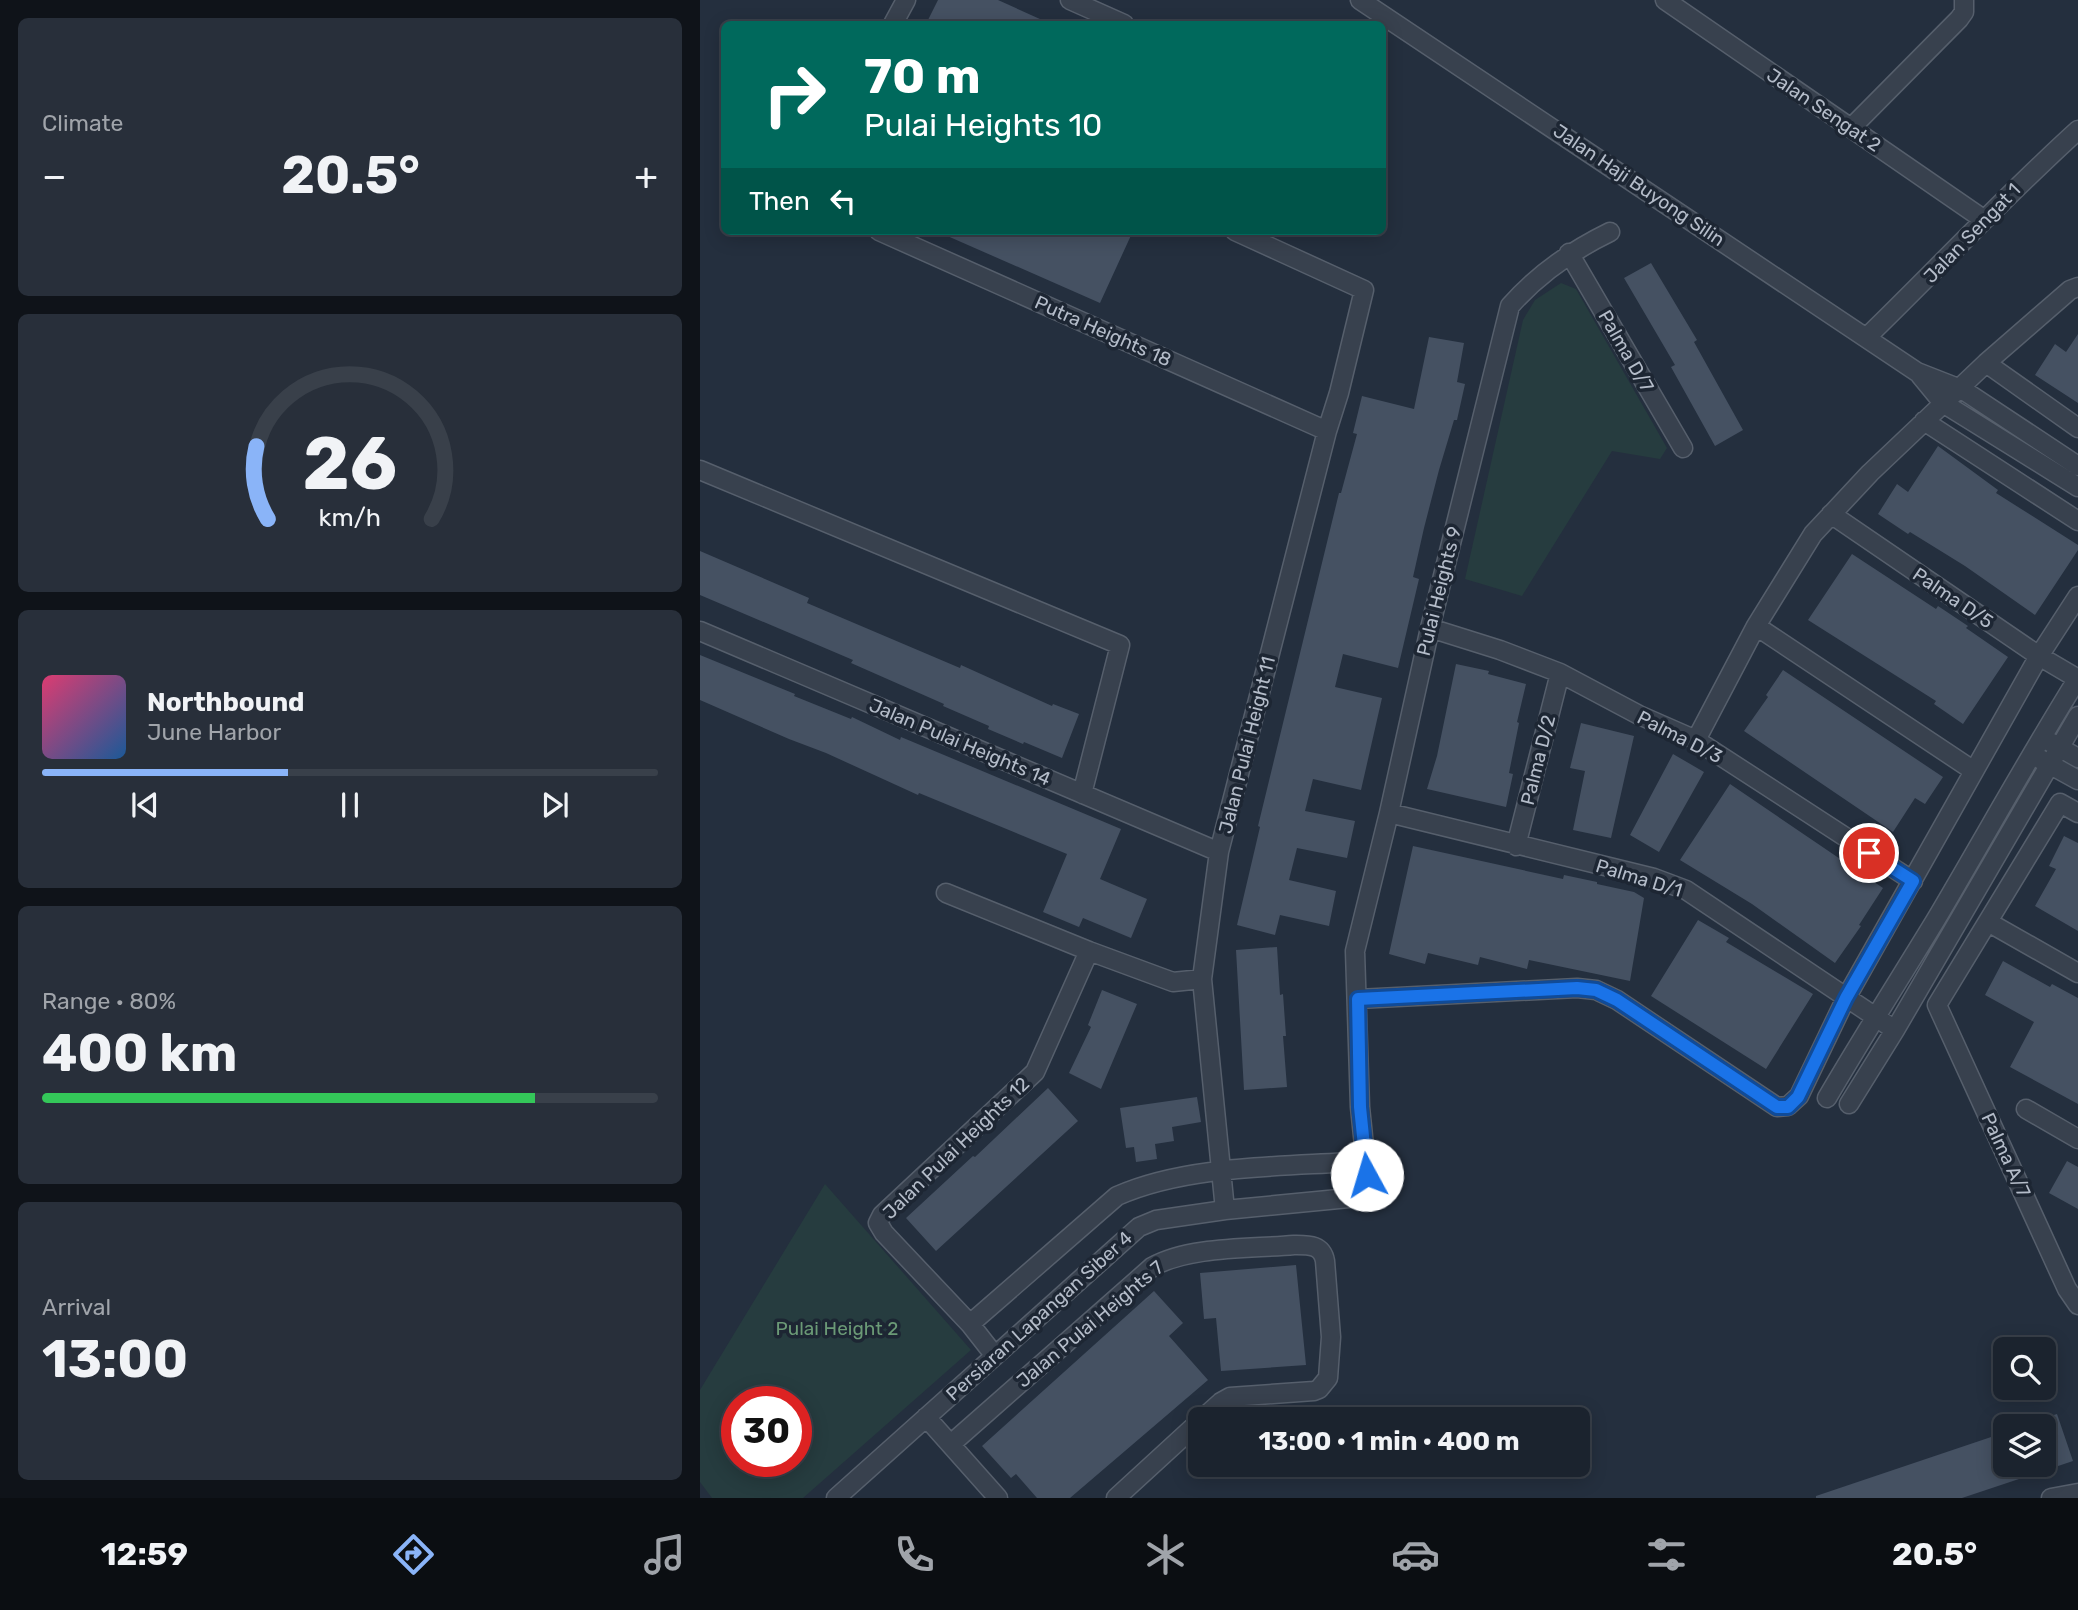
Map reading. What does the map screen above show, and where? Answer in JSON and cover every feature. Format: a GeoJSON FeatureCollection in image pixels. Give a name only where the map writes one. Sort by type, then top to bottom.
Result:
{"type":"FeatureCollection","features":[{"type":"Feature","properties":{"kind":"street"},"geometry":{"type":"LineString","coordinates":[[895,21],[906,0]]}},
{"type":"Feature","properties":{"kind":"street"},"geometry":{"type":"LineString","coordinates":[[1070,0],[1117,21]]}},
{"type":"Feature","properties":{"kind":"street","name":"Jalan Sengat 2"},"geometry":{"type":"LineString","coordinates":[[1665,0],[1735,51],[1983,219]]}},
{"type":"Feature","properties":{"kind":"street"},"geometry":{"type":"LineString","coordinates":[[1851,128],[1959,19],[1964,12],[1964,0]]}},
{"type":"Feature","properties":{"kind":"street","name":"Jalan Haji Buyong Silin"},"geometry":{"type":"LineString","coordinates":[[1368,2],[1917,372]]}},
{"type":"Feature","properties":{"kind":"street","name":"Jalan Sengat 1"},"geometry":{"type":"LineString","coordinates":[[1867,337],[1931,275],[1983,219],[2078,130]]}},
{"type":"Feature","properties":{"kind":"street","name":"Pulai Heights 9"},"geometry":{"type":"LineString","coordinates":[[1366,1161],[1360,1107],[1355,951],[1430,628],[1510,306],[1526,287],[1569,253],[1609,232]]}},
{"type":"Feature","properties":{"kind":"street","name":"Putra Heights 18"},"geometry":{"type":"LineString","coordinates":[[888,235],[1327,431]]}},
{"type":"Feature","properties":{"kind":"street","name":"Jalan Pulai Height 11"},"geometry":{"type":"LineString","coordinates":[[1225,1210],[1202,979],[1219,852],[1364,290],[1244,235]]}},
{"type":"Feature","properties":{"kind":"street","name":"Palma D/7"},"geometry":{"type":"LineString","coordinates":[[1569,253],[1683,449]]}},
{"type":"Feature","properties":{"kind":"street"},"geometry":{"type":"LineString","coordinates":[[1696,740],[1756,626],[1813,534],[1959,388],[2070,290],[2078,287]]}},
{"type":"Feature","properties":{"kind":"street"},"geometry":{"type":"LineString","coordinates":[[1986,363],[2078,428]]}},
{"type":"Feature","properties":{"kind":"street"},"geometry":{"type":"LineString","coordinates":[[1917,372],[1959,388],[2078,466]]}},
{"type":"Feature","properties":{"kind":"street"},"geometry":{"type":"LineString","coordinates":[[1917,372],[1943,403],[2078,487]]}},
{"type":"Feature","properties":{"kind":"street"},"geometry":{"type":"LineString","coordinates":[[1924,421],[2078,520]]}},
{"type":"Feature","properties":{"kind":"street"},"geometry":{"type":"LineString","coordinates":[[700,470],[1120,645],[1082,794]]}},
{"type":"Feature","properties":{"kind":"street","name":"Palma D/5"},"geometry":{"type":"LineString","coordinates":[[1831,514],[2039,656],[2078,679]]}},
{"type":"Feature","properties":{"kind":"street"},"geometry":{"type":"LineString","coordinates":[[1358,999],[1577,988],[1596,990],[1617,1000],[1777,1107],[1788,1107],[1798,1097],[1846,998],[2039,656],[2078,596]]}},
{"type":"Feature","properties":{"kind":"street"},"geometry":{"type":"LineString","coordinates":[[1756,626],[1974,771]]}},
{"type":"Feature","properties":{"kind":"street","name":"Palma D/3"},"geometry":{"type":"LineString","coordinates":[[1430,628],[1500,650],[1560,673],[1639,715],[1696,740],[1913,881]]}},
{"type":"Feature","properties":{"kind":"street","name":"Jalan Pulai Heights 14"},"geometry":{"type":"LineString","coordinates":[[700,631],[1219,852]]}},
{"type":"Feature","properties":{"kind":"street","name":"Palma D/2"},"geometry":{"type":"LineString","coordinates":[[1516,846],[1560,673]]}},
{"type":"Feature","properties":{"kind":"street"},"geometry":{"type":"LineString","coordinates":[[1827,1098],[2078,679]]}},
{"type":"Feature","properties":{"kind":"street"},"geometry":{"type":"LineString","coordinates":[[1849,1104],[2078,716]]}},
{"type":"Feature","properties":{"kind":"street"},"geometry":{"type":"LineString","coordinates":[[2041,737],[2078,758]]}},
{"type":"Feature","properties":{"kind":"street"},"geometry":{"type":"LineString","coordinates":[[2031,754],[2078,780]]}},
{"type":"Feature","properties":{"kind":"street"},"geometry":{"type":"LineString","coordinates":[[2078,813],[2060,803],[1988,922],[2078,973]]}},
{"type":"Feature","properties":{"kind":"street","name":"Palma D/1"},"geometry":{"type":"LineString","coordinates":[[1389,813],[1654,878],[1686,890],[1895,1030]]}},
{"type":"Feature","properties":{"kind":"street"},"geometry":{"type":"LineString","coordinates":[[946,894],[1172,982],[1202,979]]}},
{"type":"Feature","properties":{"kind":"street","name":"Palma A/7"},"geometry":{"type":"LineString","coordinates":[[1988,922],[1937,1004],[2067,1289],[2078,1304]]}},
{"type":"Feature","properties":{"kind":"street","name":"Jalan Pulai Heights 12"},"geometry":{"type":"LineString","coordinates":[[970,1324],[884,1233],[878,1223],[882,1216],[1035,1072],[1089,951]]}},
{"type":"Feature","properties":{"kind":"street"},"geometry":{"type":"LineString","coordinates":[[2026,1110],[2078,1139]]}},
{"type":"Feature","properties":{"kind":"street"},"geometry":{"type":"LineString","coordinates":[[995,1356],[970,1324],[1117,1196],[1132,1189],[1223,1170],[1366,1161]]}},
{"type":"Feature","properties":{"kind":"street","name":"Persiaran Lapangan Siber 4"},"geometry":{"type":"LineString","coordinates":[[836,1498],[1139,1227],[1156,1220],[1225,1210],[1349,1198],[1360,1192],[1367,1175],[1366,1161]]}},
{"type":"Feature","properties":{"kind":"street","name":"Jalan Pulai Heights 7"},"geometry":{"type":"LineString","coordinates":[[951,1444],[1152,1266],[1185,1254],[1301,1245],[1318,1247],[1325,1261],[1331,1336],[1328,1378],[1314,1391],[1230,1397],[1215,1407]]}},
{"type":"Feature","properties":{"kind":"street"},"geometry":{"type":"LineString","coordinates":[[926,1417],[998,1498]]}},
{"type":"Feature","properties":{"kind":"street"},"geometry":{"type":"LineString","coordinates":[[1116,1498],[1188,1432]]}},
{"type":"Feature","properties":{"kind":"street"},"geometry":{"type":"LineString","coordinates":[[2051,1498],[2078,1493]]}},
{"type":"Feature","properties":{"kind":"green space"},"geometry":{"type":"Polygon","coordinates":[[[1561,283],[1576,289],[1667,448],[1660,459],[1612,451],[1522,596],[1465,579],[1523,320],[1535,300],[1561,283]]]}},
{"type":"Feature","properties":{"kind":"green space","name":"Pulai Height 2"},"geometry":{"type":"Polygon","coordinates":[[[825,1184],[971,1350],[803,1498],[712,1498],[700,1482],[700,1390],[825,1184]]]}},
{"type":"Feature","properties":{"kind":"building"},"geometry":{"type":"Polygon","coordinates":[[[938,0],[998,0],[1044,21],[928,21],[938,0]]]}},
{"type":"Feature","properties":{"kind":"building"},"geometry":{"type":"Polygon","coordinates":[[[945,235],[1131,235],[1100,303],[945,235]]]}},
{"type":"Feature","properties":{"kind":"building"},"geometry":{"type":"Polygon","coordinates":[[[1651,263],[1697,340],[1694,342],[1743,430],[1715,446],[1671,367],[1675,365],[1624,278],[1651,263]]]}},
{"type":"Feature","properties":{"kind":"building"},"geometry":{"type":"Polygon","coordinates":[[[2078,334],[2078,403],[2035,375],[2055,344],[2066,352],[2078,334]]]}},
{"type":"Feature","properties":{"kind":"building"},"geometry":{"type":"Polygon","coordinates":[[[1429,337],[1464,343],[1457,382],[1465,384],[1457,420],[1454,420],[1424,528],[1413,577],[1419,579],[1398,668],[1343,654],[1335,687],[1382,698],[1361,790],[1313,779],[1305,811],[1355,821],[1347,858],[1297,848],[1289,880],[1336,891],[1329,926],[1280,915],[1275,935],[1237,925],[1260,827],[1258,826],[1339,493],[1357,434],[1353,433],[1362,396],[1414,409],[1429,337]]]}},
{"type":"Feature","properties":{"kind":"building"},"geometry":{"type":"Polygon","coordinates":[[[1938,446],[1998,490],[1996,493],[2078,545],[2078,550],[2035,615],[1965,566],[1878,514],[1897,484],[1908,492],[1938,446]]]}},
{"type":"Feature","properties":{"kind":"building"},"geometry":{"type":"Polygon","coordinates":[[[700,551],[809,598],[807,603],[960,668],[961,665],[1052,706],[1053,704],[1079,714],[1062,758],[988,729],[989,726],[943,706],[944,704],[851,663],[853,660],[700,595],[700,551]]]}},
{"type":"Feature","properties":{"kind":"building"},"geometry":{"type":"Polygon","coordinates":[[[1852,554],[1936,609],[1938,606],[2008,657],[1963,724],[1934,704],[1936,701],[1808,620],[1852,554]]]}},
{"type":"Feature","properties":{"kind":"building"},"geometry":{"type":"Polygon","coordinates":[[[700,655],[795,694],[794,696],[851,719],[852,717],[900,740],[901,737],[1121,829],[1100,879],[1147,899],[1131,938],[1083,918],[1079,927],[1043,912],[1067,854],[919,793],[918,795],[700,700],[700,655]]]}},
{"type":"Feature","properties":{"kind":"building"},"geometry":{"type":"Polygon","coordinates":[[[1456,664],[1489,671],[1488,674],[1526,684],[1517,722],[1519,723],[1509,773],[1513,774],[1506,807],[1427,789],[1437,756],[1456,664]]]}},
{"type":"Feature","properties":{"kind":"building"},"geometry":{"type":"Polygon","coordinates":[[[1783,670],[1943,777],[1925,804],[1915,798],[1893,832],[1744,731],[1783,670]]]}},
{"type":"Feature","properties":{"kind":"building"},"geometry":{"type":"Polygon","coordinates":[[[1581,723],[1634,736],[1611,838],[1573,830],[1585,771],[1570,768],[1581,723]]]}},
{"type":"Feature","properties":{"kind":"building"},"geometry":{"type":"Polygon","coordinates":[[[1673,754],[1704,772],[1659,852],[1630,835],[1673,754]]]}},
{"type":"Feature","properties":{"kind":"building"},"geometry":{"type":"Polygon","coordinates":[[[1730,784],[1883,888],[1835,963],[1752,904],[1680,860],[1730,784]]]}},
{"type":"Feature","properties":{"kind":"building"},"geometry":{"type":"Polygon","coordinates":[[[2064,836],[2078,843],[2078,931],[2035,906],[2056,869],[2049,866],[2064,836]]]}},
{"type":"Feature","properties":{"kind":"building"},"geometry":{"type":"Polygon","coordinates":[[[1413,846],[1563,879],[1564,875],[1597,882],[1634,892],[1644,898],[1630,981],[1529,960],[1527,969],[1480,957],[1478,965],[1428,953],[1425,964],[1389,954],[1413,846]]]}},
{"type":"Feature","properties":{"kind":"building"},"geometry":{"type":"Polygon","coordinates":[[[1698,920],[1729,938],[1726,942],[1813,994],[1766,1069],[1651,996],[1698,920]]]}},
{"type":"Feature","properties":{"kind":"building"},"geometry":{"type":"Polygon","coordinates":[[[1277,947],[1286,1036],[1283,1036],[1287,1087],[1244,1090],[1236,950],[1277,947]]]}},
{"type":"Feature","properties":{"kind":"building"},"geometry":{"type":"Polygon","coordinates":[[[2003,961],[2050,987],[2052,984],[2078,998],[2078,1104],[2010,1067],[2034,1022],[1985,995],[2003,961]]]}},
{"type":"Feature","properties":{"kind":"building"},"geometry":{"type":"Polygon","coordinates":[[[1102,990],[1137,1004],[1101,1089],[1069,1073],[1091,1027],[1088,1025],[1102,990]]]}},
{"type":"Feature","properties":{"kind":"building"},"geometry":{"type":"Polygon","coordinates":[[[1048,1088],[1078,1121],[936,1251],[906,1218],[1048,1088]]]}},
{"type":"Feature","properties":{"kind":"building"},"geometry":{"type":"Polygon","coordinates":[[[1197,1097],[1201,1122],[1172,1127],[1174,1141],[1155,1144],[1157,1159],[1136,1162],[1134,1147],[1126,1148],[1120,1108],[1197,1097]]]}},
{"type":"Feature","properties":{"kind":"building"},"geometry":{"type":"Polygon","coordinates":[[[2067,1161],[2078,1167],[2078,1209],[2049,1193],[2067,1161]]]}},
{"type":"Feature","properties":{"kind":"building"},"geometry":{"type":"Polygon","coordinates":[[[1296,1265],[1306,1365],[1221,1371],[1216,1318],[1204,1319],[1200,1273],[1296,1265]]]}},
{"type":"Feature","properties":{"kind":"building"},"geometry":{"type":"Polygon","coordinates":[[[1154,1291],[1183,1323],[1169,1336],[1208,1380],[1070,1498],[1037,1498],[1016,1474],[1011,1478],[982,1446],[1154,1291]]]}},
{"type":"Feature","properties":{"kind":"building"},"geometry":{"type":"Polygon","coordinates":[[[2056,1414],[2073,1461],[2056,1467],[2056,1414]]]}},
{"type":"Feature","properties":{"kind":"building"},"geometry":{"type":"Polygon","coordinates":[[[1993,1436],[1993,1477],[2025,1477],[1962,1498],[1816,1496],[1993,1436]]]}},
{"type":"Feature","properties":{"kind":"route"},"geometry":{"type":"LineString","coordinates":[[1367,1175],[1360,1107],[1358,999],[1577,988],[1596,990],[1617,1000],[1777,1107],[1788,1107],[1798,1097],[1846,998],[1913,881],[1869,853]]}}]}
